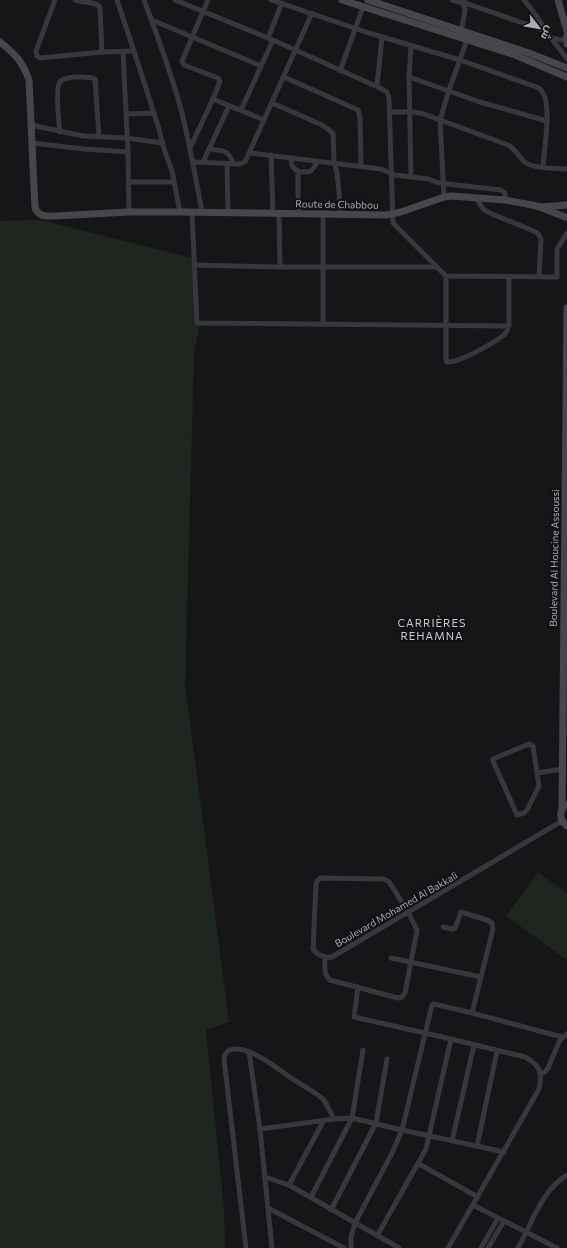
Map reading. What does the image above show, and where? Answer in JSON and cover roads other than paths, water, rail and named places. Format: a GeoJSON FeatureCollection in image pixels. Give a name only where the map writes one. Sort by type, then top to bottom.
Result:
{"type":"FeatureCollection","features":[{"type":"Feature","properties":{"kind":"street"},"geometry":{"type":"LineString","coordinates":[[56,0],[36,51],[37,56],[42,58],[102,52],[134,51]]}},
{"type":"Feature","properties":{"kind":"street"},"geometry":{"type":"LineString","coordinates":[[75,0],[83,3],[97,4],[100,8],[102,52]]}},
{"type":"Feature","properties":{"kind":"street"},"geometry":{"type":"LineString","coordinates":[[117,0],[163,143],[174,182],[180,212]]}},
{"type":"Feature","properties":{"kind":"street"},"geometry":{"type":"LineString","coordinates":[[144,0],[182,112],[202,212]]}},
{"type":"Feature","properties":{"kind":"street"},"geometry":{"type":"LineString","coordinates":[[175,0],[271,39],[377,86],[388,93],[393,223],[446,276],[557,277],[557,249],[567,233]]}},
{"type":"Feature","properties":{"kind":"street"},"geometry":{"type":"LineString","coordinates":[[190,148],[220,82],[219,79],[183,63],[182,60],[208,0]]}},
{"type":"Feature","properties":{"kind":"street"},"geometry":{"type":"LineString","coordinates":[[271,0],[382,37],[460,60],[539,88],[546,100],[547,120],[543,167]]}},
{"type":"Feature","properties":{"kind":"street"},"geometry":{"type":"LineString","coordinates":[[342,0],[526,59],[567,76],[567,72]]}},
{"type":"Feature","properties":{"kind":"street"},"geometry":{"type":"LineString","coordinates":[[368,0],[529,52],[567,68]]}},
{"type":"Feature","properties":{"kind":"street"},"geometry":{"type":"LineString","coordinates":[[452,0],[472,3],[546,31]]}},
{"type":"Feature","properties":{"kind":"street"},"geometry":{"type":"LineString","coordinates":[[524,0],[567,59]]}},
{"type":"Feature","properties":{"kind":"street"},"geometry":{"type":"LineString","coordinates":[[558,0],[567,32],[567,44]]}},
{"type":"Feature","properties":{"kind":"street"},"geometry":{"type":"LineString","coordinates":[[444,197],[440,120],[460,60],[464,39],[461,30],[465,10],[464,2]]}},
{"type":"Feature","properties":{"kind":"street"},"geometry":{"type":"LineString","coordinates":[[241,110],[261,66],[282,3]]}},
{"type":"Feature","properties":{"kind":"street"},"geometry":{"type":"LineString","coordinates":[[465,10],[472,3]]}},
{"type":"Feature","properties":{"kind":"street"},"geometry":{"type":"LineString","coordinates":[[340,70],[363,7]]}},
{"type":"Feature","properties":{"kind":"street"},"geometry":{"type":"LineString","coordinates":[[193,162],[233,164],[243,163],[247,159],[312,13]]}},
{"type":"Feature","properties":{"kind":"street"},"geometry":{"type":"LineString","coordinates":[[152,20],[261,66]]}},
{"type":"Feature","properties":{"kind":"street"},"geometry":{"type":"LineString","coordinates":[[552,38],[560,40],[567,32]]}},
{"type":"Feature","properties":{"kind":"street"},"geometry":{"type":"LineString","coordinates":[[377,86],[382,37]]}},
{"type":"Feature","properties":{"kind":"street"},"geometry":{"type":"LineString","coordinates":[[0,42],[19,59],[27,73],[30,86],[32,143],[128,152]]}},
{"type":"Feature","properties":{"kind":"street"},"geometry":{"type":"LineString","coordinates":[[411,46],[409,77],[411,177]]}},
{"type":"Feature","properties":{"kind":"street"},"geometry":{"type":"LineString","coordinates":[[123,52],[128,152],[129,212]]}},
{"type":"Feature","properties":{"kind":"street"},"geometry":{"type":"LineString","coordinates":[[60,132],[58,85],[61,81],[67,78],[90,77],[95,79],[98,137]]}},
{"type":"Feature","properties":{"kind":"street"},"geometry":{"type":"LineString","coordinates":[[284,77],[358,110],[360,117],[361,166]]}},
{"type":"Feature","properties":{"kind":"street"},"geometry":{"type":"LineString","coordinates":[[409,77],[487,104],[547,120]]}},
{"type":"Feature","properties":{"kind":"street"},"geometry":{"type":"LineString","coordinates":[[213,99],[264,120]]}},
{"type":"Feature","properties":{"kind":"street"},"geometry":{"type":"LineString","coordinates":[[272,103],[331,130],[334,136],[334,163],[337,172],[341,214]]}},
{"type":"Feature","properties":{"kind":"street"},"geometry":{"type":"LineString","coordinates":[[203,162],[229,106]]}},
{"type":"Feature","properties":{"kind":"street"},"geometry":{"type":"LineString","coordinates":[[389,112],[424,114],[508,145],[514,149],[527,163],[533,166],[567,170]]}},
{"type":"Feature","properties":{"kind":"street"},"geometry":{"type":"LineString","coordinates":[[126,114],[154,113]]}},
{"type":"Feature","properties":{"kind":"street"},"geometry":{"type":"LineString","coordinates":[[31,125],[60,132],[163,143]]}},
{"type":"Feature","properties":{"kind":"street","name":"Route de Chabbou"},"geometry":{"type":"LineString","coordinates":[[32,143],[35,208],[39,214],[47,216],[129,212],[392,214],[444,197],[460,196],[505,200],[540,207],[566,220]]}},
{"type":"Feature","properties":{"kind":"street"},"geometry":{"type":"LineString","coordinates":[[209,150],[227,152],[231,157],[233,164]]}},
{"type":"Feature","properties":{"kind":"street"},"geometry":{"type":"LineString","coordinates":[[249,153],[361,166],[381,169],[391,173],[431,180],[443,184],[503,190],[505,193],[505,200]]}},
{"type":"Feature","properties":{"kind":"street"},"geometry":{"type":"LineString","coordinates":[[271,155],[280,267]]}},
{"type":"Feature","properties":{"kind":"street"},"geometry":{"type":"LineString","coordinates":[[291,158],[292,166],[298,171],[311,171],[317,161]]}},
{"type":"Feature","properties":{"kind":"street"},"geometry":{"type":"LineString","coordinates":[[227,164],[228,212]]}},
{"type":"Feature","properties":{"kind":"street"},"geometry":{"type":"LineString","coordinates":[[298,171],[298,213]]}},
{"type":"Feature","properties":{"kind":"street"},"geometry":{"type":"LineString","coordinates":[[129,182],[174,182]]}},
{"type":"Feature","properties":{"kind":"street"},"geometry":{"type":"LineString","coordinates":[[476,198],[484,210],[536,232],[539,235],[541,239],[539,277]]}},
{"type":"Feature","properties":{"kind":"street"},"geometry":{"type":"LineString","coordinates":[[566,220],[563,211],[567,204]]}},
{"type":"Feature","properties":{"kind":"street","name":"Route de Chabbou"},"geometry":{"type":"LineString","coordinates":[[540,207],[567,204]]}},
{"type":"Feature","properties":{"kind":"street"},"geometry":{"type":"LineString","coordinates":[[192,212],[197,323],[509,326]]}},
{"type":"Feature","properties":{"kind":"street"},"geometry":{"type":"LineString","coordinates":[[323,213],[323,324]]}},
{"type":"Feature","properties":{"kind":"street"},"geometry":{"type":"LineString","coordinates":[[195,265],[280,267],[437,267]]}},
{"type":"Feature","properties":{"kind":"street"},"geometry":{"type":"LineString","coordinates":[[446,276],[446,360],[449,362],[463,358],[497,340],[506,333],[509,326],[509,277]]}},
{"type":"Feature","properties":{"kind":"street","name":"Boulevard Al Houcine Assoussi"},"geometry":{"type":"LineString","coordinates":[[564,824],[560,814],[565,807],[563,769],[565,710],[567,308]]}},
{"type":"Feature","properties":{"kind":"street"},"geometry":{"type":"LineString","coordinates":[[531,744],[533,746],[537,773],[539,783],[538,788],[527,810],[518,815],[493,759],[531,744]]}},
{"type":"Feature","properties":{"kind":"street"},"geometry":{"type":"LineString","coordinates":[[537,773],[563,769]]}},
{"type":"Feature","properties":{"kind":"street","name":"Boulevard Mohamed Al Bakkali"},"geometry":{"type":"LineString","coordinates":[[325,957],[332,957],[408,912],[564,824]]}},
{"type":"Feature","properties":{"kind":"street"},"geometry":{"type":"LineString","coordinates":[[320,878],[386,880],[390,883],[408,912],[417,930],[405,993],[402,997],[398,998],[334,981],[328,978],[325,971],[325,957],[316,953],[313,949],[316,883],[320,878]]}},
{"type":"Feature","properties":{"kind":"street"},"geometry":{"type":"LineString","coordinates":[[443,927],[455,928],[461,912],[492,923],[493,926],[472,1013]]}},
{"type":"Feature","properties":{"kind":"street"},"geometry":{"type":"LineString","coordinates":[[392,958],[481,977]]}},
{"type":"Feature","properties":{"kind":"street"},"geometry":{"type":"LineString","coordinates":[[358,987],[354,1017],[451,1039],[529,1059],[536,1065],[540,1074],[541,1079],[539,1089],[448,1248]]}},
{"type":"Feature","properties":{"kind":"street"},"geometry":{"type":"LineString","coordinates":[[351,1248],[351,1238],[355,1223],[392,1153],[402,1130],[432,1005],[434,1004],[472,1013],[562,1037]]}},
{"type":"Feature","properties":{"kind":"street"},"geometry":{"type":"LineString","coordinates":[[540,1074],[548,1068],[562,1037],[567,1034]]}},
{"type":"Feature","properties":{"kind":"street"},"geometry":{"type":"LineString","coordinates":[[377,1236],[419,1164],[426,1149],[451,1039]]}},
{"type":"Feature","properties":{"kind":"street"},"geometry":{"type":"LineString","coordinates":[[452,1141],[474,1045]]}},
{"type":"Feature","properties":{"kind":"street"},"geometry":{"type":"LineString","coordinates":[[246,1248],[224,1055],[227,1051],[237,1050],[249,1052],[267,1061],[318,1095],[327,1105],[334,1119]]}},
{"type":"Feature","properties":{"kind":"street"},"geometry":{"type":"LineString","coordinates":[[311,1197],[352,1118],[363,1050]]}},
{"type":"Feature","properties":{"kind":"street"},"geometry":{"type":"LineString","coordinates":[[477,1146],[497,1051]]}},
{"type":"Feature","properties":{"kind":"street"},"geometry":{"type":"LineString","coordinates":[[249,1052],[260,1129],[272,1248]]}},
{"type":"Feature","properties":{"kind":"street"},"geometry":{"type":"LineString","coordinates":[[331,1210],[376,1123],[387,1059]]}},
{"type":"Feature","properties":{"kind":"street"},"geometry":{"type":"LineString","coordinates":[[260,1129],[324,1120],[352,1118],[504,1152]]}},
{"type":"Feature","properties":{"kind":"street"},"geometry":{"type":"LineString","coordinates":[[290,1185],[324,1120]]}},
{"type":"Feature","properties":{"kind":"street"},"geometry":{"type":"LineString","coordinates":[[419,1164],[478,1197]]}},
{"type":"Feature","properties":{"kind":"street"},"geometry":{"type":"LineString","coordinates":[[518,1248],[550,1189],[558,1180],[567,1175]]}},
{"type":"Feature","properties":{"kind":"street"},"geometry":{"type":"LineString","coordinates":[[265,1177],[290,1185],[399,1248]]}},
{"type":"Feature","properties":{"kind":"street"},"geometry":{"type":"LineString","coordinates":[[473,1205],[557,1248]]}},
{"type":"Feature","properties":{"kind":"street"},"geometry":{"type":"LineString","coordinates":[[268,1208],[344,1248]]}},
{"type":"Feature","properties":{"kind":"street"},"geometry":{"type":"LineString","coordinates":[[481,1248],[498,1218]]}},
{"type":"Feature","properties":{"kind":"street"},"geometry":{"type":"LineString","coordinates":[[488,1248],[504,1221]]}},
{"type":"Feature","properties":{"kind":"district","name":"CARRIÈRES REHAMNA"},"geometry":{"type":"Point","coordinates":[432,628]}}]}
